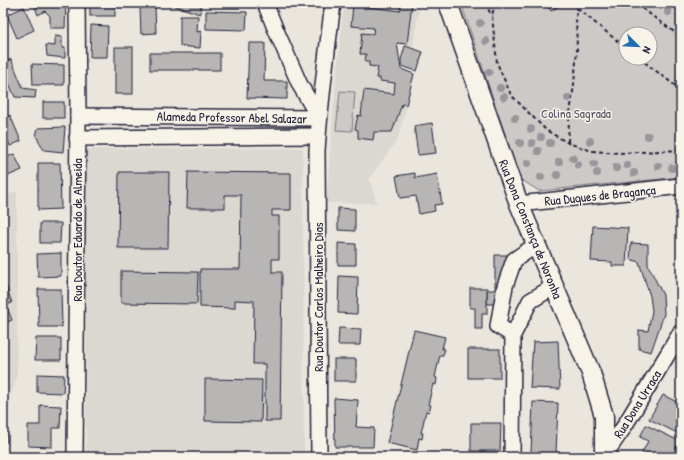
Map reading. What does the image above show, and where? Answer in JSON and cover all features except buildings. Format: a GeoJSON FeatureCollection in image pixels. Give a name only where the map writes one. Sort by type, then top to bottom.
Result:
{"type":"FeatureCollection","features":[{"type":"Feature","properties":{"kind":"main road","name":"Rua Dona Constança de Noronha"},"geometry":{"type":"LineString","coordinates":[[448,3],[519,204],[590,373],[604,416],[604,456]]}},
{"type":"Feature","properties":{"kind":"street","name":"Rua Doutor Eduardo de Almeida"},"geometry":{"type":"LineString","coordinates":[[75,457],[78,116],[77,3]]}},
{"type":"Feature","properties":{"kind":"street"},"geometry":{"type":"LineString","coordinates":[[265,3],[300,85],[319,118]]}},
{"type":"Feature","properties":{"kind":"street"},"geometry":{"type":"LineString","coordinates":[[319,118],[333,3]]}},
{"type":"Feature","properties":{"kind":"street","name":"Alameda Professor Abel Salazar"},"geometry":{"type":"LineString","coordinates":[[77,138],[318,136],[319,118],[78,116]]}},
{"type":"Feature","properties":{"kind":"street","name":"Rua Doutor Carlos Malheiro Dias"},"geometry":{"type":"LineString","coordinates":[[318,136],[319,457]]}},
{"type":"Feature","properties":{"kind":"street","name":"Rua Duques de Bragança"},"geometry":{"type":"LineString","coordinates":[[519,204],[681,186]]}},
{"type":"Feature","properties":{"kind":"street"},"geometry":{"type":"LineString","coordinates":[[514,335],[498,326],[505,286],[514,260],[536,245]]}},
{"type":"Feature","properties":{"kind":"street"},"geometry":{"type":"LineString","coordinates":[[512,457],[514,335],[530,301],[553,287]]}},
{"type":"Feature","properties":{"kind":"street","name":"Rua Dona Urraca"},"geometry":{"type":"LineString","coordinates":[[604,456],[622,430],[681,332]]}},
{"type":"Feature","properties":{"kind":"path"},"geometry":{"type":"LineString","coordinates":[[485,3],[492,16]]}},
{"type":"Feature","properties":{"kind":"path"},"geometry":{"type":"LineString","coordinates":[[495,3],[492,16],[497,63],[511,95],[546,130],[568,142],[592,151],[620,152],[681,150]]}},
{"type":"Feature","properties":{"kind":"path"},"geometry":{"type":"LineString","coordinates":[[573,3],[577,8],[618,41]]}},
{"type":"Feature","properties":{"kind":"path"},"geometry":{"type":"LineString","coordinates":[[638,3],[643,9],[681,37]]}},
{"type":"Feature","properties":{"kind":"path"},"geometry":{"type":"LineString","coordinates":[[568,142],[576,64],[577,8]]}},
{"type":"Feature","properties":{"kind":"path"},"geometry":{"type":"LineString","coordinates":[[650,66],[681,90]]}},
{"type":"Feature","properties":{"kind":"shaded area"},"geometry":{"type":"Polygon","coordinates":[[[344,3],[423,3],[419,8],[413,47],[398,44],[401,69],[415,74],[398,139],[369,179],[377,203],[326,203],[344,3]]]}},
{"type":"Feature","properties":{"kind":"shaded area"},"geometry":{"type":"Polygon","coordinates":[[[303,148],[304,452],[86,453],[86,149],[303,148]]]}},
{"type":"Feature","properties":{"kind":"shaded area"},"geometry":{"type":"Polygon","coordinates":[[[17,191],[17,377],[11,395],[3,395],[3,197],[17,191]]]}},
{"type":"Feature","properties":{"kind":"green space","name":"Colina Sagrada"},"geometry":{"type":"Polygon","coordinates":[[[461,3],[681,3],[681,177],[539,191],[520,179],[461,3]]]}},
{"type":"Feature","properties":{"kind":"green space"},"geometry":{"type":"Polygon","coordinates":[[[340,91],[355,92],[352,131],[336,130],[340,91]]]}}]}
